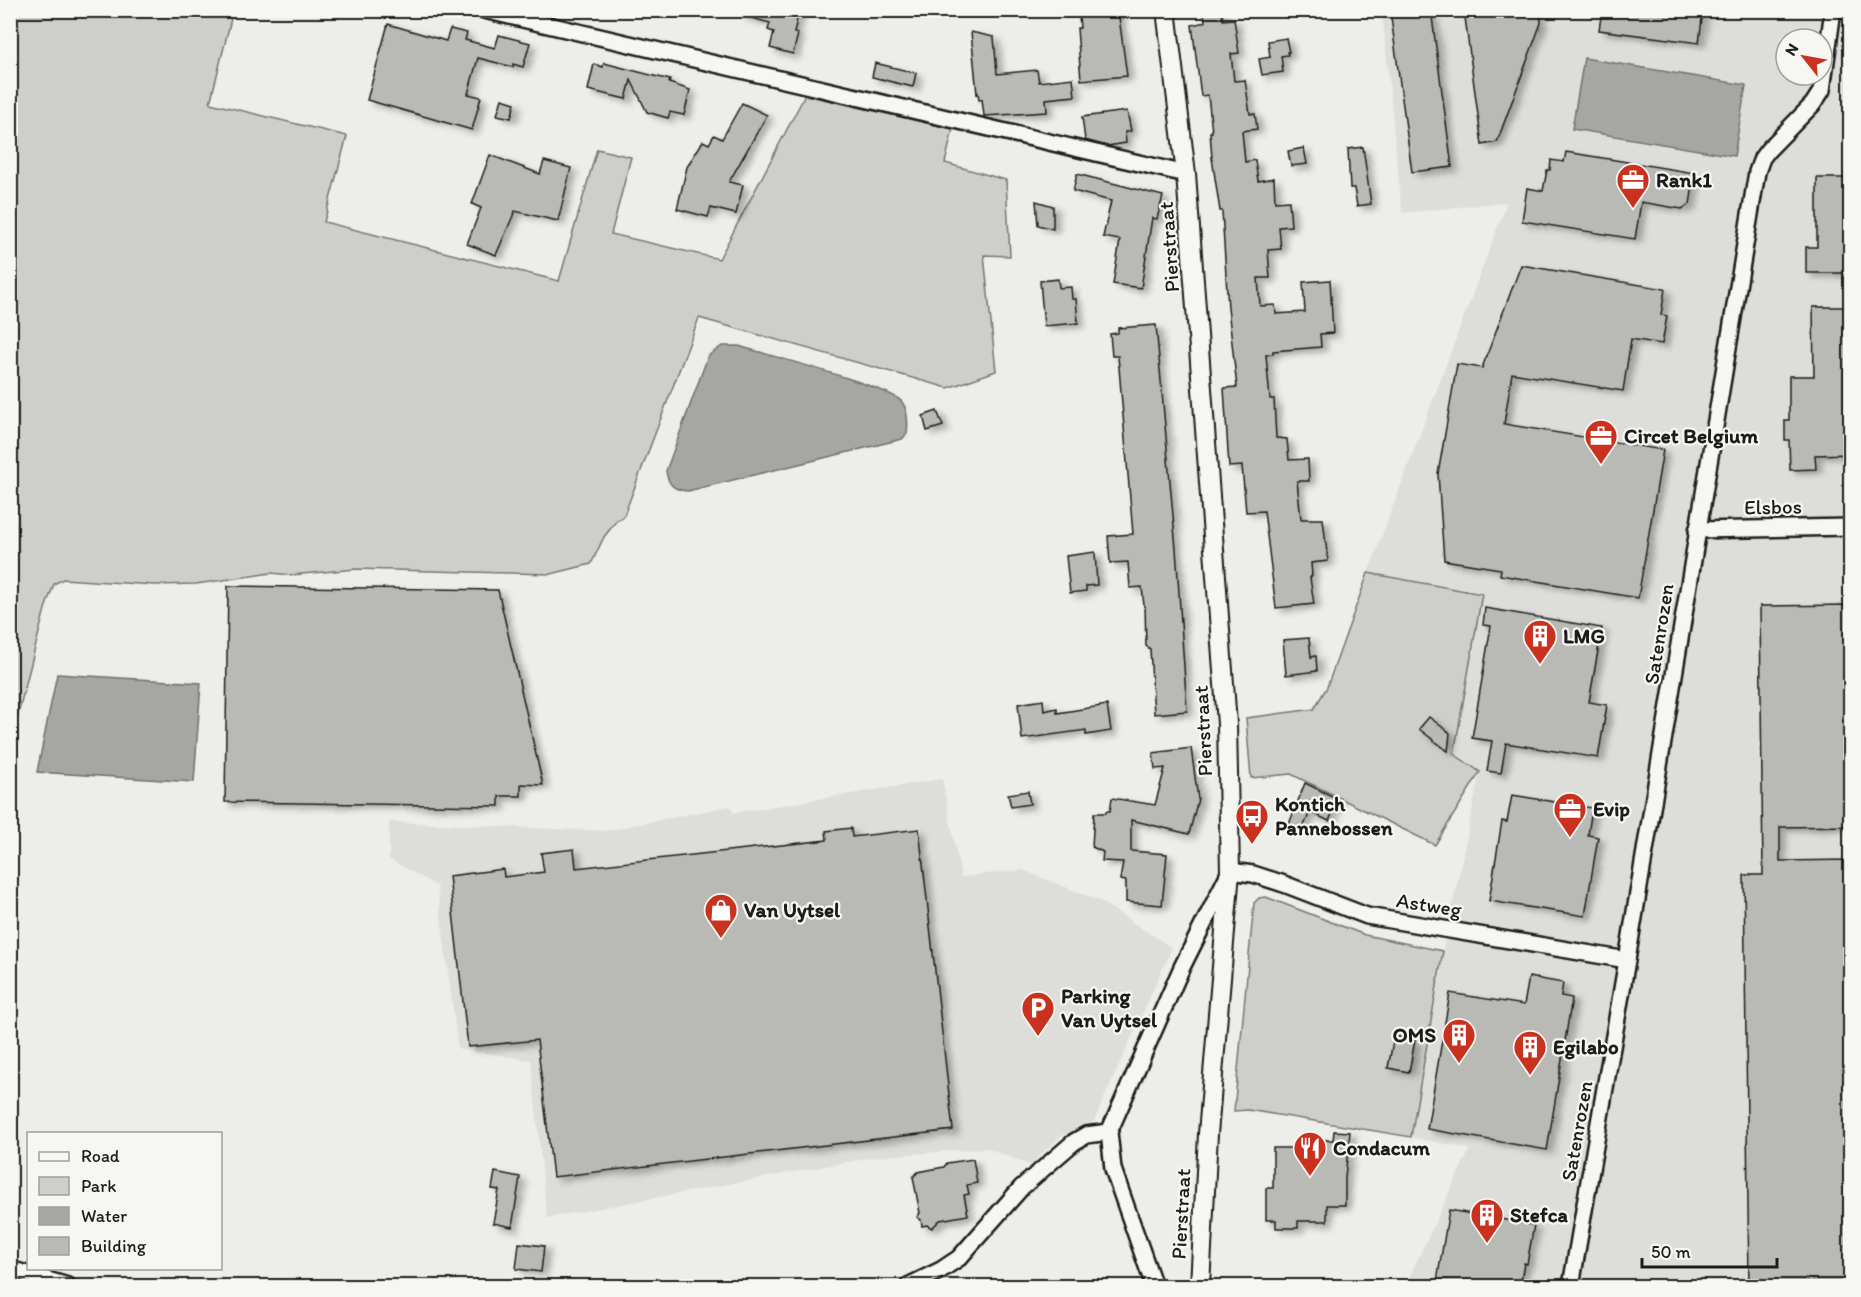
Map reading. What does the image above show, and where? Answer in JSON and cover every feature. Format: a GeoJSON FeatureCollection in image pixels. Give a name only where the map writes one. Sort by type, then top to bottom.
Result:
{"type":"FeatureCollection","features":[{"type":"Feature","properties":{"kind":"street","name":"Pierstraat"},"geometry":{"type":"LineString","coordinates":[[484,10],[1186,174]]}},
{"type":"Feature","properties":{"kind":"street","name":"Pierstraat"},"geometry":{"type":"LineString","coordinates":[[1166,10],[1186,174],[1227,724],[1230,871],[1208,1134],[1200,1287]]}},
{"type":"Feature","properties":{"kind":"street","name":"Satenrozen"},"geometry":{"type":"LineString","coordinates":[[1571,1287],[1757,172],[1768,150],[1813,104],[1822,90],[1833,10]]}},
{"type":"Feature","properties":{"kind":"street","name":"Elsbos"},"geometry":{"type":"LineString","coordinates":[[1697,530],[1851,527]]}},
{"type":"Feature","properties":{"kind":"street","name":"Astweg"},"geometry":{"type":"LineString","coordinates":[[1230,871],[1252,874],[1284,884],[1367,916],[1627,960]]}},
{"type":"Feature","properties":{"kind":"street"},"geometry":{"type":"LineString","coordinates":[[1154,1287],[1113,1169],[1109,1132],[1182,967],[1230,871]]}},
{"type":"Feature","properties":{"kind":"street"},"geometry":{"type":"LineString","coordinates":[[909,1287],[959,1258],[1022,1187],[1074,1142],[1086,1135],[1109,1132]]}},
{"type":"Feature","properties":{"kind":"street"},"geometry":{"type":"LineString","coordinates":[[10,1269],[68,1287]]}},
{"type":"Feature","properties":{"kind":"shaded area"},"geometry":{"type":"Polygon","coordinates":[[[1382,11],[1850,11],[1850,1286],[1405,1286],[1470,1149],[1411,1137],[1443,951],[1480,772],[1454,755],[1482,594],[1368,573],[1507,202],[1402,213],[1382,11]]]}},
{"type":"Feature","properties":{"kind":"shaded area"},"geometry":{"type":"Polygon","coordinates":[[[942,779],[961,877],[1023,870],[1100,901],[1172,948],[1089,1132],[1062,1135],[1037,1158],[1034,1166],[986,1148],[874,1157],[547,1218],[531,1060],[458,1049],[437,886],[389,859],[389,822],[605,831],[730,806],[733,813],[942,779]]]}},
{"type":"Feature","properties":{"kind":"green space"},"geometry":{"type":"Polygon","coordinates":[[[11,10],[233,11],[210,103],[347,136],[324,222],[559,281],[597,149],[631,157],[611,234],[719,259],[805,95],[953,129],[945,163],[1006,180],[1010,256],[984,255],[996,371],[948,388],[699,318],[623,518],[617,520],[604,537],[591,564],[551,574],[356,569],[291,575],[271,573],[196,584],[154,585],[63,579],[54,584],[45,609],[11,742],[11,10]]]}},
{"type":"Feature","properties":{"kind":"green space"},"geometry":{"type":"Polygon","coordinates":[[[1368,573],[1482,594],[1454,754],[1480,772],[1435,845],[1291,774],[1251,778],[1246,718],[1314,709],[1327,687],[1368,573]]]}},
{"type":"Feature","properties":{"kind":"green space"},"geometry":{"type":"Polygon","coordinates":[[[1266,897],[1365,935],[1443,951],[1411,1137],[1248,1110],[1234,1111],[1254,903],[1259,898],[1266,897]]]}},
{"type":"Feature","properties":{"kind":"water"},"geometry":{"type":"Polygon","coordinates":[[[1584,58],[1746,85],[1734,156],[1572,129],[1584,58]]]}},
{"type":"Feature","properties":{"kind":"water"},"geometry":{"type":"Polygon","coordinates":[[[722,346],[739,346],[799,363],[893,396],[902,402],[905,409],[907,434],[902,439],[688,491],[675,488],[668,480],[666,471],[708,356],[722,346]]]}},
{"type":"Feature","properties":{"kind":"water"},"geometry":{"type":"Polygon","coordinates":[[[57,674],[201,683],[194,782],[37,772],[57,674]]]}},
{"type":"Feature","properties":{"kind":"building"},"geometry":{"type":"Polygon","coordinates":[[[740,10],[799,10],[794,33],[798,34],[793,54],[770,48],[774,32],[768,30],[770,23],[740,15],[740,10]]]}},
{"type":"Feature","properties":{"kind":"building"},"geometry":{"type":"Polygon","coordinates":[[[1082,10],[1118,10],[1127,76],[1081,80],[1077,28],[1080,28],[1079,16],[1083,16],[1082,10]]]}},
{"type":"Feature","properties":{"kind":"building"},"geometry":{"type":"Polygon","coordinates":[[[1390,10],[1431,10],[1452,167],[1412,172],[1390,10]]]}},
{"type":"Feature","properties":{"kind":"building"},"geometry":{"type":"Polygon","coordinates":[[[1464,10],[1540,10],[1541,23],[1497,142],[1482,145],[1464,10]]]}},
{"type":"Feature","properties":{"kind":"building"},"geometry":{"type":"Polygon","coordinates":[[[1602,10],[1703,10],[1699,43],[1599,30],[1602,10]]]}},
{"type":"Feature","properties":{"kind":"building"},"geometry":{"type":"Polygon","coordinates":[[[1222,11],[1223,20],[1234,19],[1239,53],[1231,54],[1234,81],[1245,80],[1250,114],[1255,114],[1257,129],[1242,131],[1245,162],[1255,160],[1258,181],[1274,178],[1275,202],[1289,201],[1291,226],[1279,227],[1281,249],[1268,250],[1270,278],[1258,278],[1260,306],[1275,305],[1276,314],[1305,312],[1303,282],[1330,280],[1333,333],[1320,334],[1321,347],[1273,351],[1273,354],[1266,355],[1270,399],[1274,399],[1276,438],[1287,439],[1289,460],[1308,459],[1309,481],[1297,481],[1301,519],[1323,519],[1328,561],[1311,563],[1310,578],[1314,604],[1276,608],[1264,511],[1246,512],[1242,466],[1229,467],[1224,388],[1237,387],[1228,308],[1222,211],[1220,211],[1212,158],[1208,95],[1201,96],[1192,25],[1205,22],[1204,13],[1222,11]]]}},
{"type":"Feature","properties":{"kind":"building"},"geometry":{"type":"Polygon","coordinates":[[[388,24],[446,41],[450,29],[467,33],[465,40],[495,48],[499,35],[530,43],[523,67],[513,64],[513,67],[478,58],[468,94],[481,97],[472,130],[367,100],[388,24]]]}},
{"type":"Feature","properties":{"kind":"building"},"geometry":{"type":"Polygon","coordinates":[[[971,32],[994,37],[997,74],[1037,70],[1039,82],[1073,78],[1075,96],[1046,99],[1047,112],[984,116],[982,99],[979,100],[977,94],[971,32]]]}},
{"type":"Feature","properties":{"kind":"building"},"geometry":{"type":"Polygon","coordinates":[[[1286,38],[1289,52],[1287,52],[1288,55],[1281,56],[1283,72],[1262,75],[1259,59],[1271,57],[1268,41],[1286,38]]]}},
{"type":"Feature","properties":{"kind":"building"},"geometry":{"type":"Polygon","coordinates":[[[604,63],[670,80],[669,83],[690,90],[684,115],[670,112],[668,118],[647,112],[631,80],[626,99],[588,90],[594,64],[603,67],[604,63]]]}},
{"type":"Feature","properties":{"kind":"building"},"geometry":{"type":"Polygon","coordinates":[[[875,63],[916,73],[913,87],[872,77],[875,63]]]}},
{"type":"Feature","properties":{"kind":"building"},"geometry":{"type":"Polygon","coordinates":[[[502,99],[515,103],[511,118],[497,115],[502,99]]]}},
{"type":"Feature","properties":{"kind":"building"},"geometry":{"type":"Polygon","coordinates":[[[742,103],[767,115],[729,182],[743,185],[736,214],[711,208],[708,217],[677,209],[687,167],[703,141],[709,144],[714,135],[722,139],[742,103]]]}},
{"type":"Feature","properties":{"kind":"building"},"geometry":{"type":"Polygon","coordinates":[[[1127,111],[1131,131],[1125,132],[1126,143],[1107,146],[1085,140],[1082,117],[1127,111]]]}},
{"type":"Feature","properties":{"kind":"building"},"geometry":{"type":"Polygon","coordinates":[[[1363,147],[1371,204],[1357,206],[1354,188],[1350,188],[1348,149],[1363,147]]]}},
{"type":"Feature","properties":{"kind":"building"},"geometry":{"type":"Polygon","coordinates":[[[1304,148],[1307,164],[1291,166],[1288,151],[1304,148]]]}},
{"type":"Feature","properties":{"kind":"building"},"geometry":{"type":"Polygon","coordinates":[[[1566,152],[1695,173],[1690,204],[1682,209],[1641,202],[1635,239],[1522,221],[1527,188],[1543,191],[1551,160],[1564,162],[1566,152]]]}},
{"type":"Feature","properties":{"kind":"building"},"geometry":{"type":"Polygon","coordinates":[[[490,155],[540,174],[544,161],[571,168],[558,221],[515,211],[496,255],[467,244],[481,208],[472,204],[490,155]]]}},
{"type":"Feature","properties":{"kind":"building"},"geometry":{"type":"Polygon","coordinates":[[[1077,174],[1163,196],[1157,219],[1152,218],[1141,288],[1113,284],[1120,240],[1103,237],[1111,201],[1073,191],[1077,174]]]}},
{"type":"Feature","properties":{"kind":"building"},"geometry":{"type":"Polygon","coordinates":[[[1817,178],[1851,178],[1851,273],[1806,273],[1806,247],[1817,247],[1817,178]]]}},
{"type":"Feature","properties":{"kind":"building"},"geometry":{"type":"Polygon","coordinates":[[[1036,201],[1053,206],[1053,229],[1038,225],[1036,201]]]}},
{"type":"Feature","properties":{"kind":"building"},"geometry":{"type":"Polygon","coordinates":[[[1521,265],[1665,289],[1661,315],[1667,316],[1662,344],[1631,339],[1623,391],[1512,373],[1504,424],[1663,450],[1638,598],[1500,575],[1501,569],[1444,560],[1438,474],[1457,364],[1482,368],[1521,265]]]}},
{"type":"Feature","properties":{"kind":"building"},"geometry":{"type":"Polygon","coordinates":[[[1058,279],[1059,288],[1071,287],[1072,299],[1076,299],[1078,323],[1044,326],[1040,281],[1058,279]]]}},
{"type":"Feature","properties":{"kind":"building"},"geometry":{"type":"Polygon","coordinates":[[[1813,307],[1851,307],[1851,454],[1815,455],[1816,469],[1790,470],[1789,440],[1785,440],[1785,420],[1789,420],[1789,376],[1814,376],[1813,307]]]}},
{"type":"Feature","properties":{"kind":"building"},"geometry":{"type":"Polygon","coordinates":[[[1156,325],[1176,549],[1187,711],[1154,714],[1150,649],[1146,646],[1142,587],[1130,588],[1128,562],[1110,563],[1108,536],[1133,534],[1118,356],[1112,356],[1110,334],[1118,333],[1118,328],[1156,325]]]}},
{"type":"Feature","properties":{"kind":"building"},"geometry":{"type":"Polygon","coordinates":[[[937,411],[943,426],[927,431],[923,416],[937,411]]]}},
{"type":"Feature","properties":{"kind":"building"},"geometry":{"type":"Polygon","coordinates":[[[1095,552],[1097,585],[1086,586],[1086,591],[1070,593],[1066,556],[1095,552]]]}},
{"type":"Feature","properties":{"kind":"building"},"geometry":{"type":"Polygon","coordinates":[[[228,586],[498,590],[543,785],[521,784],[521,796],[499,796],[499,806],[225,802],[228,586]]]}},
{"type":"Feature","properties":{"kind":"building"},"geometry":{"type":"Polygon","coordinates":[[[1851,605],[1851,826],[1780,827],[1780,861],[1851,860],[1851,1287],[1749,1287],[1744,875],[1763,875],[1760,606],[1851,605]]]}},
{"type":"Feature","properties":{"kind":"building","name":"LMG"},"geometry":{"type":"Polygon","coordinates":[[[1485,608],[1602,628],[1589,702],[1607,705],[1598,758],[1506,743],[1501,773],[1487,771],[1492,741],[1472,738],[1491,626],[1483,625],[1485,608]]]}},
{"type":"Feature","properties":{"kind":"building"},"geometry":{"type":"Polygon","coordinates":[[[1309,638],[1311,657],[1316,656],[1317,671],[1286,675],[1283,640],[1309,638]]]}},
{"type":"Feature","properties":{"kind":"building"},"geometry":{"type":"Polygon","coordinates":[[[1043,700],[1044,711],[1057,708],[1057,713],[1107,705],[1111,731],[1086,735],[1086,730],[1022,739],[1018,704],[1043,700]]]}},
{"type":"Feature","properties":{"kind":"building"},"geometry":{"type":"Polygon","coordinates":[[[1429,717],[1450,733],[1448,751],[1419,729],[1429,717]]]}},
{"type":"Feature","properties":{"kind":"building"},"geometry":{"type":"Polygon","coordinates":[[[1191,748],[1198,799],[1189,834],[1131,820],[1131,851],[1167,854],[1162,905],[1126,902],[1126,881],[1120,880],[1123,862],[1102,861],[1103,852],[1092,847],[1094,813],[1110,811],[1112,798],[1155,805],[1165,768],[1155,769],[1153,753],[1191,748]]]}},
{"type":"Feature","properties":{"kind":"building"},"geometry":{"type":"Polygon","coordinates":[[[1305,783],[1338,799],[1329,821],[1310,812],[1302,830],[1289,824],[1305,783]]]}},
{"type":"Feature","properties":{"kind":"building"},"geometry":{"type":"Polygon","coordinates":[[[1028,791],[1030,804],[1011,807],[1008,794],[1028,791]]]}},
{"type":"Feature","properties":{"kind":"building"},"geometry":{"type":"Polygon","coordinates":[[[1512,795],[1592,808],[1588,835],[1598,837],[1585,916],[1489,901],[1502,821],[1507,822],[1512,795]]]}},
{"type":"Feature","properties":{"kind":"building","name":"Van Uytsel"},"geometry":{"type":"Polygon","coordinates":[[[851,828],[852,837],[919,829],[953,1130],[553,1177],[537,1040],[468,1047],[449,876],[503,869],[504,877],[544,872],[541,853],[574,849],[576,868],[827,840],[826,831],[851,828]]]}},
{"type":"Feature","properties":{"kind":"building"},"geometry":{"type":"Polygon","coordinates":[[[1529,977],[1563,983],[1561,996],[1572,998],[1547,1150],[1427,1129],[1450,993],[1524,1005],[1529,977]]]}},
{"type":"Feature","properties":{"kind":"building"},"geometry":{"type":"Polygon","coordinates":[[[1394,1036],[1415,1040],[1409,1072],[1388,1068],[1394,1036]]]}},
{"type":"Feature","properties":{"kind":"building","name":"Condacum"},"geometry":{"type":"Polygon","coordinates":[[[1334,1131],[1350,1132],[1345,1177],[1345,1205],[1327,1205],[1327,1221],[1298,1221],[1298,1228],[1276,1228],[1276,1220],[1266,1220],[1266,1188],[1273,1188],[1273,1148],[1299,1148],[1300,1144],[1314,1144],[1314,1140],[1333,1140],[1334,1131]]]}},
{"type":"Feature","properties":{"kind":"building"},"geometry":{"type":"Polygon","coordinates":[[[973,1159],[977,1183],[967,1185],[969,1194],[964,1195],[968,1215],[940,1220],[932,1228],[927,1225],[922,1226],[921,1220],[917,1217],[920,1213],[913,1177],[918,1172],[944,1167],[947,1163],[973,1159]]]}},
{"type":"Feature","properties":{"kind":"building"},"geometry":{"type":"Polygon","coordinates":[[[495,1172],[520,1177],[512,1227],[493,1223],[499,1190],[492,1189],[495,1172]]]}},
{"type":"Feature","properties":{"kind":"building","name":"Stefca"},"geometry":{"type":"Polygon","coordinates":[[[1449,1210],[1534,1225],[1520,1287],[1436,1287],[1449,1210]]]}},
{"type":"Feature","properties":{"kind":"building"},"geometry":{"type":"Polygon","coordinates":[[[519,1243],[544,1246],[541,1272],[516,1269],[519,1243]]]}},
{"type":"Feature","properties":{"kind":"place","name":"Rank1"},"geometry":{"type":"Point","coordinates":[1633,209]}},
{"type":"Feature","properties":{"kind":"place","name":"Circet Belgium"},"geometry":{"type":"Point","coordinates":[1601,465]}},
{"type":"Feature","properties":{"kind":"place","name":"LMG"},"geometry":{"type":"Point","coordinates":[1540,665]}},
{"type":"Feature","properties":{"kind":"place","name":"Evip"},"geometry":{"type":"Point","coordinates":[1570,838]}},
{"type":"Feature","properties":{"kind":"place","name":"Kontich Pannebossen"},"geometry":{"type":"Point","coordinates":[1252,845]}},
{"type":"Feature","properties":{"kind":"place","name":"Van Uytsel"},"geometry":{"type":"Point","coordinates":[721,939]}},
{"type":"Feature","properties":{"kind":"place","name":"Parking Van Uytsel"},"geometry":{"type":"Point","coordinates":[1038,1037]}},
{"type":"Feature","properties":{"kind":"place","name":"OMS"},"geometry":{"type":"Point","coordinates":[1459,1064]}},
{"type":"Feature","properties":{"kind":"place","name":"Egilabo"},"geometry":{"type":"Point","coordinates":[1530,1076]}},
{"type":"Feature","properties":{"kind":"place","name":"Condacum"},"geometry":{"type":"Point","coordinates":[1310,1177]}},
{"type":"Feature","properties":{"kind":"place","name":"Stefca"},"geometry":{"type":"Point","coordinates":[1487,1244]}}]}
